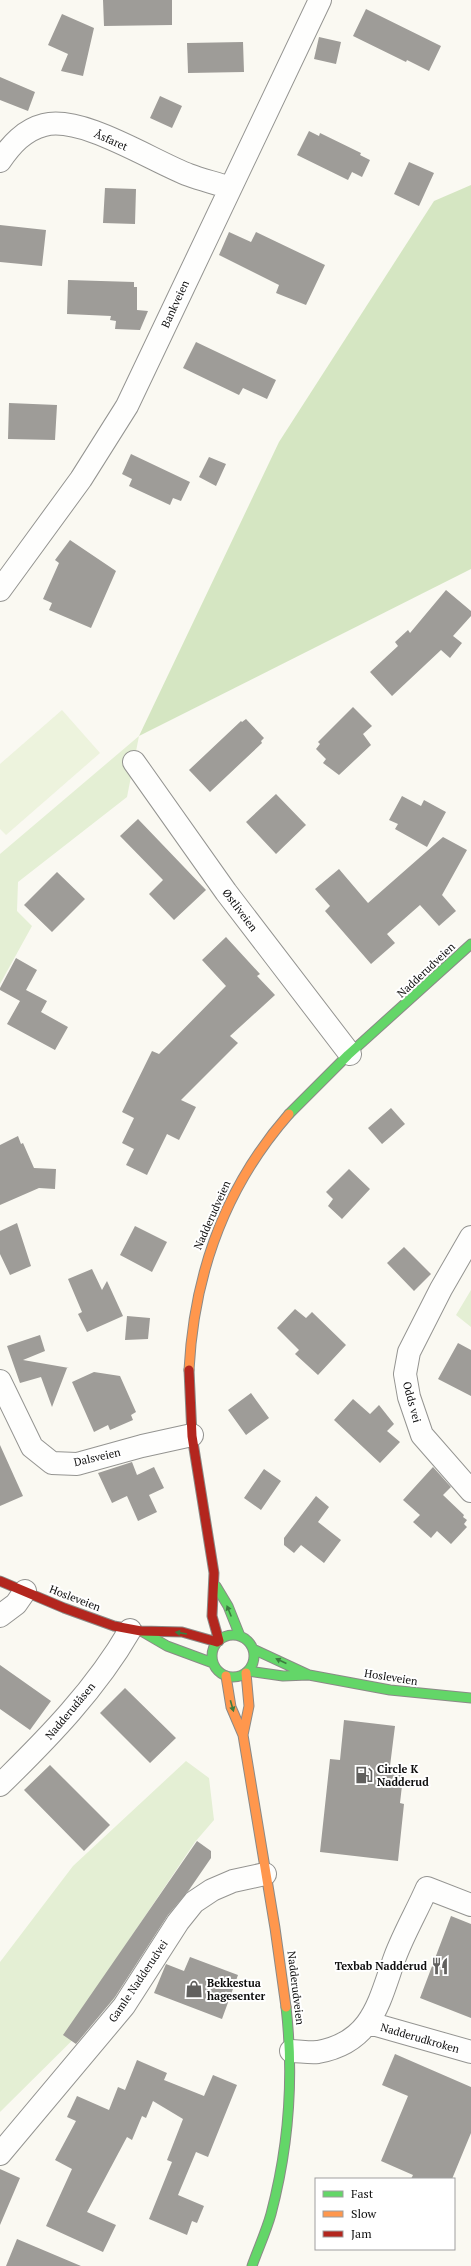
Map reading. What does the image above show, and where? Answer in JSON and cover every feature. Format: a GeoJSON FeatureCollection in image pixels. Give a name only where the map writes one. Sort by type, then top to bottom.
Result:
{"type":"FeatureCollection","features":[{"type":"Feature","properties":{"kind":"main road","name":"Nadderudveien"},"geometry":{"type":"LineString","coordinates":[[218,1642],[213,1625],[212,1607],[216,1586],[189,1415],[189,1346],[194,1304],[207,1254],[224,1211],[250,1165],[278,1126],[350,1054],[471,944]]}},
{"type":"Feature","properties":{"kind":"main road","name":"Hosleveien"},"geometry":{"type":"LineString","coordinates":[[0,1581],[76,1612],[136,1631],[167,1646],[213,1663]]}},
{"type":"Feature","properties":{"kind":"main road","name":"Nadderudveien"},"geometry":{"type":"LineString","coordinates":[[216,1586],[228,1606],[240,1636]]}},
{"type":"Feature","properties":{"kind":"main road","name":"Hosleveien"},"geometry":{"type":"LineString","coordinates":[[136,1631],[170,1631],[205,1637],[218,1642]]}},
{"type":"Feature","properties":{"kind":"main road"},"geometry":{"type":"LineString","coordinates":[[240,1636],[246,1639],[253,1649],[254,1661],[247,1672],[236,1677],[226,1676],[220,1673],[213,1663],[212,1652],[218,1642],[225,1637],[240,1636]]}},
{"type":"Feature","properties":{"kind":"main road","name":"Hosleveien"},"geometry":{"type":"LineString","coordinates":[[253,1649],[309,1674],[390,1690],[471,1698]]}},
{"type":"Feature","properties":{"kind":"main road","name":"Nadderudveien"},"geometry":{"type":"LineString","coordinates":[[243,1735],[249,1706],[247,1672]]}},
{"type":"Feature","properties":{"kind":"main road","name":"Hosleveien"},"geometry":{"type":"LineString","coordinates":[[247,1672],[280,1676],[309,1674]]}},
{"type":"Feature","properties":{"kind":"main road","name":"Nadderudveien"},"geometry":{"type":"LineString","coordinates":[[226,1676],[231,1707],[243,1735],[285,1989],[291,2051],[290,2119],[282,2175],[270,2218],[252,2266]]}},
{"type":"Feature","properties":{"kind":"main road"},"geometry":{"type":"LineString","coordinates":[[270,1685],[280,1676]]}},
{"type":"Feature","properties":{"kind":"main road"},"geometry":{"type":"LineString","coordinates":[[249,1706],[258,1697]]}},
{"type":"Feature","properties":{"kind":"street","name":"Bankveien"},"geometry":{"type":"LineString","coordinates":[[0,590],[82,479],[127,406],[320,0]]}},
{"type":"Feature","properties":{"kind":"street","name":"Åsfaret"},"geometry":{"type":"LineString","coordinates":[[0,161],[10,146],[27,132],[44,125],[65,123],[86,129],[189,175],[230,188]]}},
{"type":"Feature","properties":{"kind":"street","name":"Østliveien"},"geometry":{"type":"LineString","coordinates":[[134,762],[226,892],[350,1054]]}},
{"type":"Feature","properties":{"kind":"street","name":"Odds vei"},"geometry":{"type":"LineString","coordinates":[[471,1237],[441,1289],[409,1352],[405,1374],[409,1397],[422,1435],[471,1491]]}},
{"type":"Feature","properties":{"kind":"street","name":"Dalsveien"},"geometry":{"type":"LineString","coordinates":[[0,1381],[32,1447],[52,1463],[77,1464],[142,1446],[192,1435]]}},
{"type":"Feature","properties":{"kind":"street"},"geometry":{"type":"LineString","coordinates":[[0,1616],[16,1604],[25,1592]]}},
{"type":"Feature","properties":{"kind":"street","name":"Nadderudåsen"},"geometry":{"type":"LineString","coordinates":[[0,1785],[53,1733],[136,1631]]}},
{"type":"Feature","properties":{"kind":"street","name":"Gamle Nadderudvei"},"geometry":{"type":"LineString","coordinates":[[0,2154],[124,2006],[178,1922],[194,1902],[212,1890],[234,1881],[265,1874]]}},
{"type":"Feature","properties":{"kind":"street","name":"Nadderudkroken"},"geometry":{"type":"LineString","coordinates":[[291,2051],[318,2052],[347,2043],[369,2023],[383,1992],[396,1956],[427,1888],[471,1905]]}},
{"type":"Feature","properties":{"kind":"street","name":"Nadderudkroken"},"geometry":{"type":"LineString","coordinates":[[369,2023],[471,2052]]}},
{"type":"Feature","properties":{"kind":"green space"},"geometry":{"type":"Polygon","coordinates":[[[471,185],[471,569],[139,736],[279,442],[434,201],[471,185]]]}},
{"type":"Feature","properties":{"kind":"green space"},"geometry":{"type":"Polygon","coordinates":[[[62,710],[100,753],[6,835],[0,829],[0,764],[62,710]]]}},
{"type":"Feature","properties":{"kind":"green space"},"geometry":{"type":"Polygon","coordinates":[[[139,736],[127,797],[18,882],[17,911],[32,926],[0,984],[0,854],[139,736]]]}},
{"type":"Feature","properties":{"kind":"green space"},"geometry":{"type":"Polygon","coordinates":[[[471,1290],[471,1327],[456,1315],[471,1290]]]}},
{"type":"Feature","properties":{"kind":"green space"},"geometry":{"type":"Polygon","coordinates":[[[186,1761],[209,1778],[214,1820],[195,1842],[98,1986],[115,1998],[0,2112],[0,1962],[73,1866],[186,1761]]]}},
{"type":"Feature","properties":{"kind":"building"},"geometry":{"type":"Polygon","coordinates":[[[103,0],[172,0],[172,25],[104,26],[103,0]]]}},
{"type":"Feature","properties":{"kind":"building"},"geometry":{"type":"Polygon","coordinates":[[[366,9],[441,46],[429,71],[407,60],[406,62],[353,36],[366,9]]]}},
{"type":"Feature","properties":{"kind":"building"},"geometry":{"type":"Polygon","coordinates":[[[62,14],[94,28],[83,76],[61,71],[68,54],[48,45],[62,14]]]}},
{"type":"Feature","properties":{"kind":"building"},"geometry":{"type":"Polygon","coordinates":[[[319,37],[341,42],[336,64],[314,59],[319,37]]]}},
{"type":"Feature","properties":{"kind":"building"},"geometry":{"type":"Polygon","coordinates":[[[243,42],[244,72],[188,73],[187,43],[243,42]]]}},
{"type":"Feature","properties":{"kind":"building"},"geometry":{"type":"Polygon","coordinates":[[[0,77],[35,92],[28,111],[0,100],[0,77]]]}},
{"type":"Feature","properties":{"kind":"building"},"geometry":{"type":"Polygon","coordinates":[[[160,96],[182,106],[172,128],[150,118],[160,96]]]}},
{"type":"Feature","properties":{"kind":"building"},"geometry":{"type":"Polygon","coordinates":[[[309,131],[319,136],[320,133],[361,153],[360,155],[370,160],[362,177],[352,172],[348,180],[297,155],[309,131]]]}},
{"type":"Feature","properties":{"kind":"building"},"geometry":{"type":"Polygon","coordinates":[[[409,162],[434,173],[419,206],[394,194],[409,162]]]}},
{"type":"Feature","properties":{"kind":"building"},"geometry":{"type":"Polygon","coordinates":[[[105,188],[136,189],[135,224],[103,223],[105,188]]]}},
{"type":"Feature","properties":{"kind":"building"},"geometry":{"type":"Polygon","coordinates":[[[0,225],[46,230],[42,266],[0,262],[0,225]]]}},
{"type":"Feature","properties":{"kind":"building"},"geometry":{"type":"Polygon","coordinates":[[[229,232],[251,242],[256,232],[325,265],[306,305],[276,293],[279,285],[219,255],[229,232]]]}},
{"type":"Feature","properties":{"kind":"building"},"geometry":{"type":"Polygon","coordinates":[[[68,280],[134,282],[134,287],[137,287],[137,310],[148,311],[140,330],[115,329],[116,321],[110,320],[111,316],[67,314],[68,280]]]}},
{"type":"Feature","properties":{"kind":"building"},"geometry":{"type":"Polygon","coordinates":[[[196,342],[276,380],[267,399],[243,388],[239,395],[183,368],[196,342]]]}},
{"type":"Feature","properties":{"kind":"building"},"geometry":{"type":"Polygon","coordinates":[[[9,403],[57,405],[55,440],[8,439],[9,403]]]}},
{"type":"Feature","properties":{"kind":"building"},"geometry":{"type":"Polygon","coordinates":[[[131,454],[190,482],[181,501],[173,498],[170,505],[129,486],[132,479],[122,474],[131,454]]]}},
{"type":"Feature","properties":{"kind":"building"},"geometry":{"type":"Polygon","coordinates":[[[209,457],[226,464],[216,486],[199,477],[209,457]]]}},
{"type":"Feature","properties":{"kind":"building"},"geometry":{"type":"Polygon","coordinates":[[[70,540],[116,571],[91,628],[49,610],[52,603],[43,599],[59,563],[55,560],[70,540]]]}},
{"type":"Feature","properties":{"kind":"building"},"geometry":{"type":"Polygon","coordinates":[[[446,590],[471,611],[471,616],[453,636],[462,643],[450,658],[441,650],[392,696],[370,672],[398,646],[395,642],[408,630],[410,633],[446,590]]]}},
{"type":"Feature","properties":{"kind":"building"},"geometry":{"type":"Polygon","coordinates":[[[353,707],[372,726],[363,734],[371,745],[339,775],[323,763],[326,759],[316,749],[320,744],[318,742],[353,707]]]}},
{"type":"Feature","properties":{"kind":"building"},"geometry":{"type":"Polygon","coordinates":[[[246,719],[264,738],[261,741],[262,743],[210,792],[189,770],[241,721],[242,722],[246,719]]]}},
{"type":"Feature","properties":{"kind":"building"},"geometry":{"type":"Polygon","coordinates":[[[276,794],[306,825],[276,854],[246,822],[276,794]]]}},
{"type":"Feature","properties":{"kind":"building"},"geometry":{"type":"Polygon","coordinates":[[[402,796],[421,806],[424,800],[446,812],[427,847],[395,829],[398,824],[389,820],[402,796]]]}},
{"type":"Feature","properties":{"kind":"building"},"geometry":{"type":"Polygon","coordinates":[[[138,819],[206,890],[174,920],[149,894],[163,880],[120,836],[138,819]]]}},
{"type":"Feature","properties":{"kind":"building"},"geometry":{"type":"Polygon","coordinates":[[[443,837],[467,850],[442,895],[456,911],[439,926],[420,905],[387,934],[395,943],[371,964],[325,911],[330,906],[315,889],[339,869],[368,903],[443,837]]]}},
{"type":"Feature","properties":{"kind":"building"},"geometry":{"type":"Polygon","coordinates":[[[57,872],[85,899],[52,932],[24,905],[57,872]]]}},
{"type":"Feature","properties":{"kind":"building"},"geometry":{"type":"Polygon","coordinates":[[[226,937],[260,974],[257,976],[275,995],[230,1036],[238,1043],[181,1100],[196,1107],[179,1140],[167,1134],[147,1175],[126,1165],[134,1149],[122,1143],[134,1118],[122,1112],[152,1051],[159,1054],[226,986],[202,960],[226,937]]]}},
{"type":"Feature","properties":{"kind":"building"},"geometry":{"type":"Polygon","coordinates":[[[16,958],[37,970],[26,990],[47,1001],[41,1012],[68,1027],[55,1050],[7,1024],[20,1001],[0,990],[0,988],[16,958]]]}},
{"type":"Feature","properties":{"kind":"building"},"geometry":{"type":"Polygon","coordinates":[[[391,1108],[405,1124],[382,1144],[368,1128],[391,1108]]]}},
{"type":"Feature","properties":{"kind":"building"},"geometry":{"type":"Polygon","coordinates":[[[18,1136],[21,1144],[23,1143],[34,1168],[56,1169],[55,1189],[39,1188],[0,1205],[0,1145],[18,1136]]]}},
{"type":"Feature","properties":{"kind":"building"},"geometry":{"type":"Polygon","coordinates":[[[349,1169],[370,1189],[342,1219],[328,1206],[333,1199],[326,1192],[349,1169]]]}},
{"type":"Feature","properties":{"kind":"building"},"geometry":{"type":"Polygon","coordinates":[[[17,1223],[31,1266],[10,1275],[0,1254],[0,1231],[17,1223]]]}},
{"type":"Feature","properties":{"kind":"building"},"geometry":{"type":"Polygon","coordinates":[[[135,1226],[167,1242],[152,1272],[120,1255],[135,1226]]]}},
{"type":"Feature","properties":{"kind":"building"},"geometry":{"type":"Polygon","coordinates":[[[404,1247],[431,1274],[414,1291],[387,1263],[404,1247]]]}},
{"type":"Feature","properties":{"kind":"building"},"geometry":{"type":"Polygon","coordinates":[[[92,1269],[102,1290],[107,1281],[123,1316],[87,1332],[78,1314],[82,1312],[68,1279],[92,1269]]]}},
{"type":"Feature","properties":{"kind":"building"},"geometry":{"type":"Polygon","coordinates":[[[295,1309],[306,1318],[312,1312],[346,1345],[318,1375],[295,1354],[299,1350],[277,1328],[295,1309]]]}},
{"type":"Feature","properties":{"kind":"building"},"geometry":{"type":"Polygon","coordinates":[[[127,1316],[150,1318],[148,1339],[125,1340],[127,1316]]]}},
{"type":"Feature","properties":{"kind":"building"},"geometry":{"type":"Polygon","coordinates":[[[40,1335],[45,1351],[23,1360],[69,1368],[67,1368],[52,1407],[41,1377],[20,1383],[7,1346],[40,1335]]]}},
{"type":"Feature","properties":{"kind":"building"},"geometry":{"type":"Polygon","coordinates":[[[458,1343],[471,1350],[471,1396],[438,1379],[458,1343]]]}},
{"type":"Feature","properties":{"kind":"building"},"geometry":{"type":"Polygon","coordinates":[[[94,1372],[120,1376],[136,1412],[131,1415],[133,1420],[110,1430],[108,1425],[94,1432],[72,1382],[94,1372]]]}},
{"type":"Feature","properties":{"kind":"building"},"geometry":{"type":"Polygon","coordinates":[[[251,1393],[269,1418],[246,1435],[228,1410],[251,1393]]]}},
{"type":"Feature","properties":{"kind":"building"},"geometry":{"type":"Polygon","coordinates":[[[353,1399],[370,1414],[379,1405],[394,1424],[387,1431],[400,1442],[380,1463],[334,1420],[353,1399]]]}},
{"type":"Feature","properties":{"kind":"building"},"geometry":{"type":"Polygon","coordinates":[[[0,1445],[23,1496],[0,1506],[0,1445]]]}},
{"type":"Feature","properties":{"kind":"building"},"geometry":{"type":"Polygon","coordinates":[[[132,1462],[137,1475],[154,1467],[164,1488],[149,1495],[157,1512],[138,1521],[127,1496],[112,1503],[98,1473],[132,1462]]]}},
{"type":"Feature","properties":{"kind":"building"},"geometry":{"type":"Polygon","coordinates":[[[433,1467],[451,1487],[443,1495],[464,1515],[463,1517],[467,1520],[464,1524],[467,1527],[451,1544],[437,1531],[431,1538],[413,1522],[420,1515],[403,1500],[433,1467]]]}},
{"type":"Feature","properties":{"kind":"building"},"geometry":{"type":"Polygon","coordinates":[[[264,1469],[281,1481],[261,1510],[244,1498],[264,1469]]]}},
{"type":"Feature","properties":{"kind":"building"},"geometry":{"type":"Polygon","coordinates":[[[316,1496],[329,1507],[318,1522],[341,1540],[324,1563],[301,1545],[294,1553],[284,1545],[284,1538],[316,1496]]]}},
{"type":"Feature","properties":{"kind":"building"},"geometry":{"type":"Polygon","coordinates":[[[0,1665],[51,1701],[30,1730],[0,1709],[0,1665]]]}},
{"type":"Feature","properties":{"kind":"building"},"geometry":{"type":"Polygon","coordinates":[[[125,1688],[176,1738],[150,1763],[100,1713],[125,1688]]]}},
{"type":"Feature","properties":{"kind":"building"},"geometry":{"type":"Polygon","coordinates":[[[344,1720],[395,1726],[390,1766],[404,1768],[400,1803],[404,1804],[398,1861],[320,1852],[330,1759],[340,1760],[344,1720]]]}},
{"type":"Feature","properties":{"kind":"building"},"geometry":{"type":"Polygon","coordinates":[[[50,1765],[110,1825],[84,1851],[24,1790],[50,1765]]]}},
{"type":"Feature","properties":{"kind":"building"},"geometry":{"type":"Polygon","coordinates":[[[197,1841],[211,1851],[211,1858],[189,1890],[168,1915],[115,1997],[76,2044],[63,2035],[197,1841]]]}},
{"type":"Feature","properties":{"kind":"building"},"geometry":{"type":"Polygon","coordinates":[[[451,1916],[471,1924],[471,2018],[420,1998],[451,1916]]]}},
{"type":"Feature","properties":{"kind":"building"},"geometry":{"type":"Polygon","coordinates":[[[190,1957],[238,1975],[222,2019],[154,1993],[166,1964],[184,1971],[190,1957]]]}},
{"type":"Feature","properties":{"kind":"building"},"geometry":{"type":"Polygon","coordinates":[[[395,2054],[471,2087],[471,2133],[452,2178],[412,2178],[413,2175],[381,2161],[408,2096],[382,2085],[395,2054]]]}},
{"type":"Feature","properties":{"kind":"building"},"geometry":{"type":"Polygon","coordinates":[[[137,2060],[167,2073],[164,2080],[204,2096],[213,2075],[237,2085],[208,2157],[196,2152],[178,2195],[204,2206],[197,2223],[192,2221],[187,2235],[149,2219],[172,2162],[167,2160],[183,2119],[153,2101],[146,2118],[142,2116],[132,2140],[127,2137],[87,2212],[116,2225],[103,2252],[46,2226],[72,2169],[55,2160],[76,2121],[67,2117],[77,2096],[109,2110],[118,2087],[125,2090],[137,2060]]]}},
{"type":"Feature","properties":{"kind":"building"},"geometry":{"type":"Polygon","coordinates":[[[0,2169],[20,2178],[0,2225],[0,2169]]]}},
{"type":"Feature","properties":{"kind":"building"},"geometry":{"type":"Polygon","coordinates":[[[17,2239],[81,2266],[6,2266],[17,2239]]]}},
{"type":"Feature","properties":{"kind":"traffic: fast"},"geometry":{"type":"LineString","coordinates":[[289,1114],[348,1055],[471,944]]}},
{"type":"Feature","properties":{"kind":"traffic: fast"},"geometry":{"type":"LineString","coordinates":[[216,1586],[228,1606],[240,1636]]}},
{"type":"Feature","properties":{"kind":"traffic: fast"},"geometry":{"type":"LineString","coordinates":[[143,1632],[167,1646],[213,1663]]}},
{"type":"Feature","properties":{"kind":"traffic: fast"},"geometry":{"type":"LineString","coordinates":[[229,1635],[237,1635],[245,1638],[251,1644],[254,1656],[251,1668],[245,1674],[237,1677],[229,1677],[221,1674],[215,1668],[212,1660],[212,1652],[215,1644],[221,1638],[229,1635]]}},
{"type":"Feature","properties":{"kind":"traffic: fast"},"geometry":{"type":"LineString","coordinates":[[253,1649],[309,1675],[390,1690],[471,1698]]}},
{"type":"Feature","properties":{"kind":"traffic: fast"},"geometry":{"type":"LineString","coordinates":[[248,1671],[283,1676],[308,1675]]}},
{"type":"Feature","properties":{"kind":"traffic: fast"},"geometry":{"type":"LineString","coordinates":[[252,2266],[271,2214],[286,2137],[290,2085],[290,2059],[286,2007]]}},
{"type":"Feature","properties":{"kind":"traffic: slow"},"geometry":{"type":"LineString","coordinates":[[189,1370],[192,1334],[198,1300],[206,1266],[217,1233],[247,1171],[289,1114]]}},
{"type":"Feature","properties":{"kind":"traffic: slow"},"geometry":{"type":"LineString","coordinates":[[243,1735],[249,1706],[246,1673]]}},
{"type":"Feature","properties":{"kind":"traffic: slow"},"geometry":{"type":"LineString","coordinates":[[226,1676],[231,1707],[243,1735],[275,1928],[286,2007]]}},
{"type":"Feature","properties":{"kind":"traffic: jam"},"geometry":{"type":"LineString","coordinates":[[189,1370],[192,1436],[214,1573],[212,1616],[219,1641]]}},
{"type":"Feature","properties":{"kind":"traffic: jam"},"geometry":{"type":"LineString","coordinates":[[0,1581],[64,1608],[114,1626],[141,1631],[182,1632],[217,1642]]}},
{"type":"Feature","properties":{"kind":"place","name":"Circle K Nadderud"},"geometry":{"type":"Point","coordinates":[364,1775]}},
{"type":"Feature","properties":{"kind":"place","name":"Texbab Nadderud"},"geometry":{"type":"Point","coordinates":[440,1966]}},
{"type":"Feature","properties":{"kind":"place","name":"Bekkestua hagesenter"},"geometry":{"type":"Point","coordinates":[194,1989]}}]}
